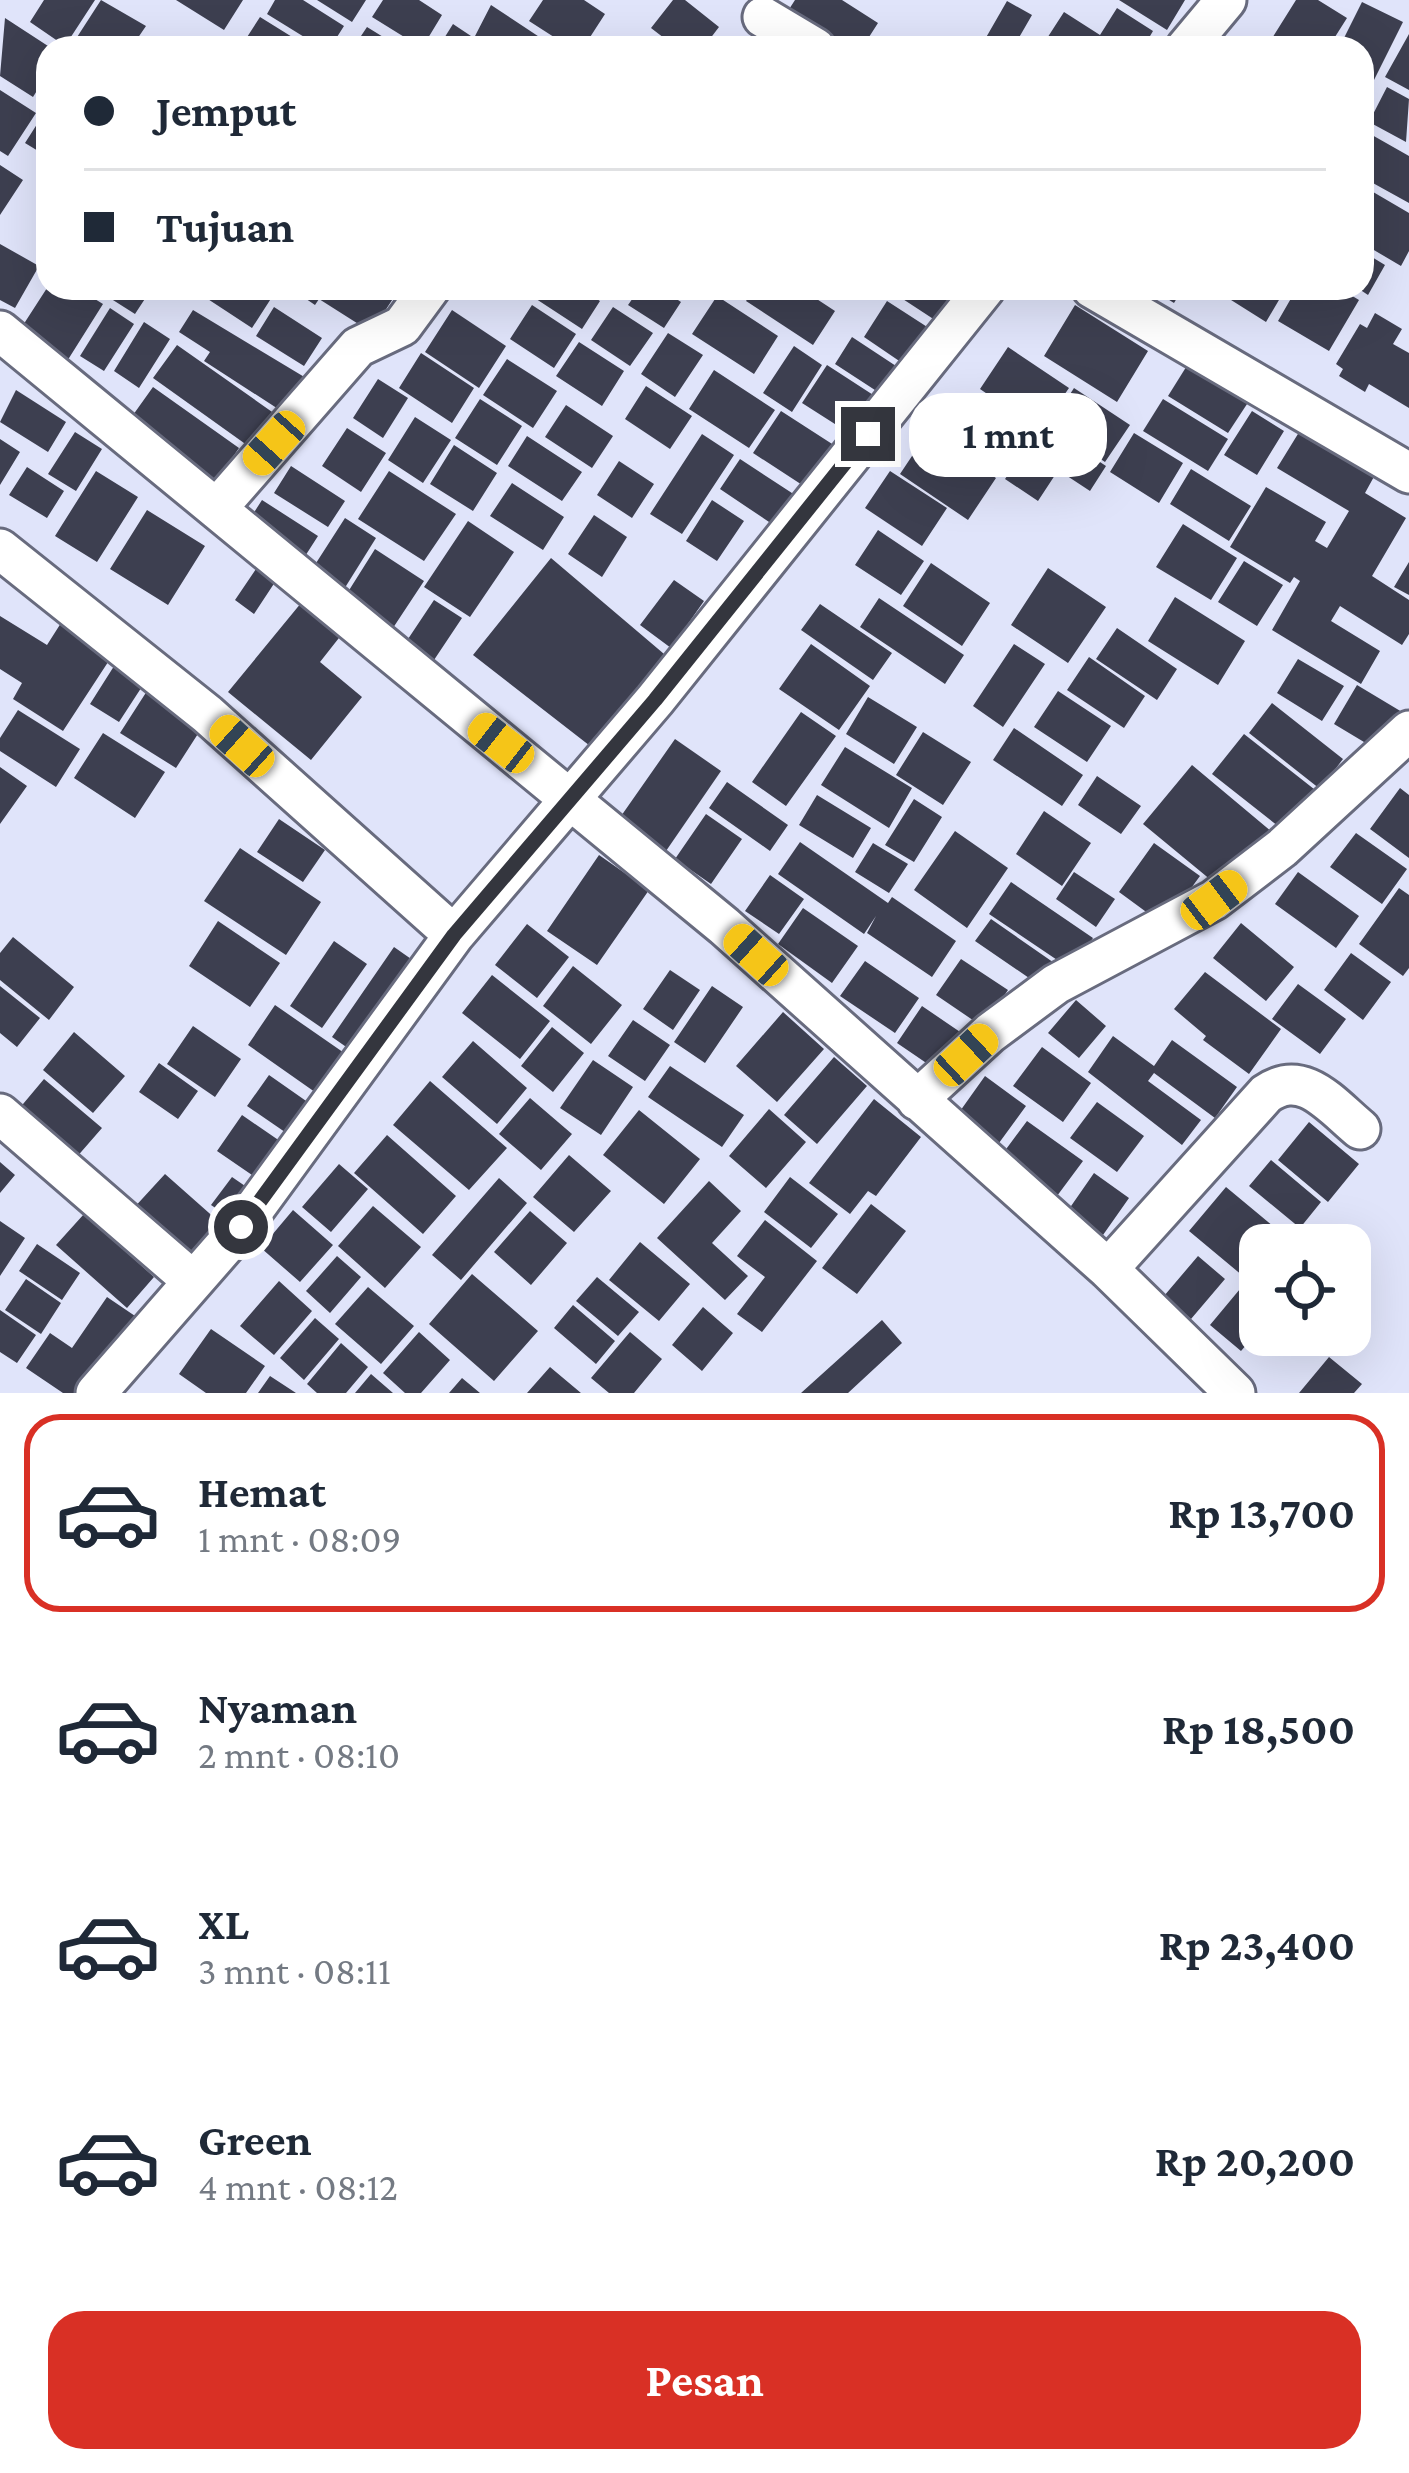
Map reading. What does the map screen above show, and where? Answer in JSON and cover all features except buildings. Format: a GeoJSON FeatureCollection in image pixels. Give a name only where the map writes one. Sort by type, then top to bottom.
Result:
{"type":"FeatureCollection","features":[{"type":"Feature","properties":{"kind":"street"},"geometry":{"type":"LineString","coordinates":[[1196,36],[1226,0]]}},
{"type":"Feature","properties":{"kind":"street"},"geometry":{"type":"LineString","coordinates":[[763,17],[795,36]]}},
{"type":"Feature","properties":{"kind":"street"},"geometry":{"type":"LineString","coordinates":[[218,507],[358,347],[402,326],[421,300]]}},
{"type":"Feature","properties":{"kind":"street"},"geometry":{"type":"LineString","coordinates":[[96,1393],[241,1227],[454,935],[572,797],[975,300]]}},
{"type":"Feature","properties":{"kind":"street"},"geometry":{"type":"LineString","coordinates":[[1113,300],[1409,473]]}},
{"type":"Feature","properties":{"kind":"street"},"geometry":{"type":"LineString","coordinates":[[0,331],[431,688],[572,797],[1108,1269],[1235,1393]]}},
{"type":"Feature","properties":{"kind":"street"},"geometry":{"type":"LineString","coordinates":[[0,549],[207,714],[454,935]]}},
{"type":"Feature","properties":{"kind":"street"},"geometry":{"type":"LineString","coordinates":[[917,1100],[990,1033],[1057,984],[1214,900],[1282,848],[1409,731]]}},
{"type":"Feature","properties":{"kind":"street"},"geometry":{"type":"LineString","coordinates":[[1108,1269],[1266,1094],[1284,1082],[1298,1081],[1360,1129]]}},
{"type":"Feature","properties":{"kind":"street"},"geometry":{"type":"LineString","coordinates":[[0,1114],[193,1281]]}},
{"type":"Feature","properties":{"kind":"route"},"geometry":{"type":"LineString","coordinates":[[241,1227],[454,935],[655,700],[868,434]]}}]}
